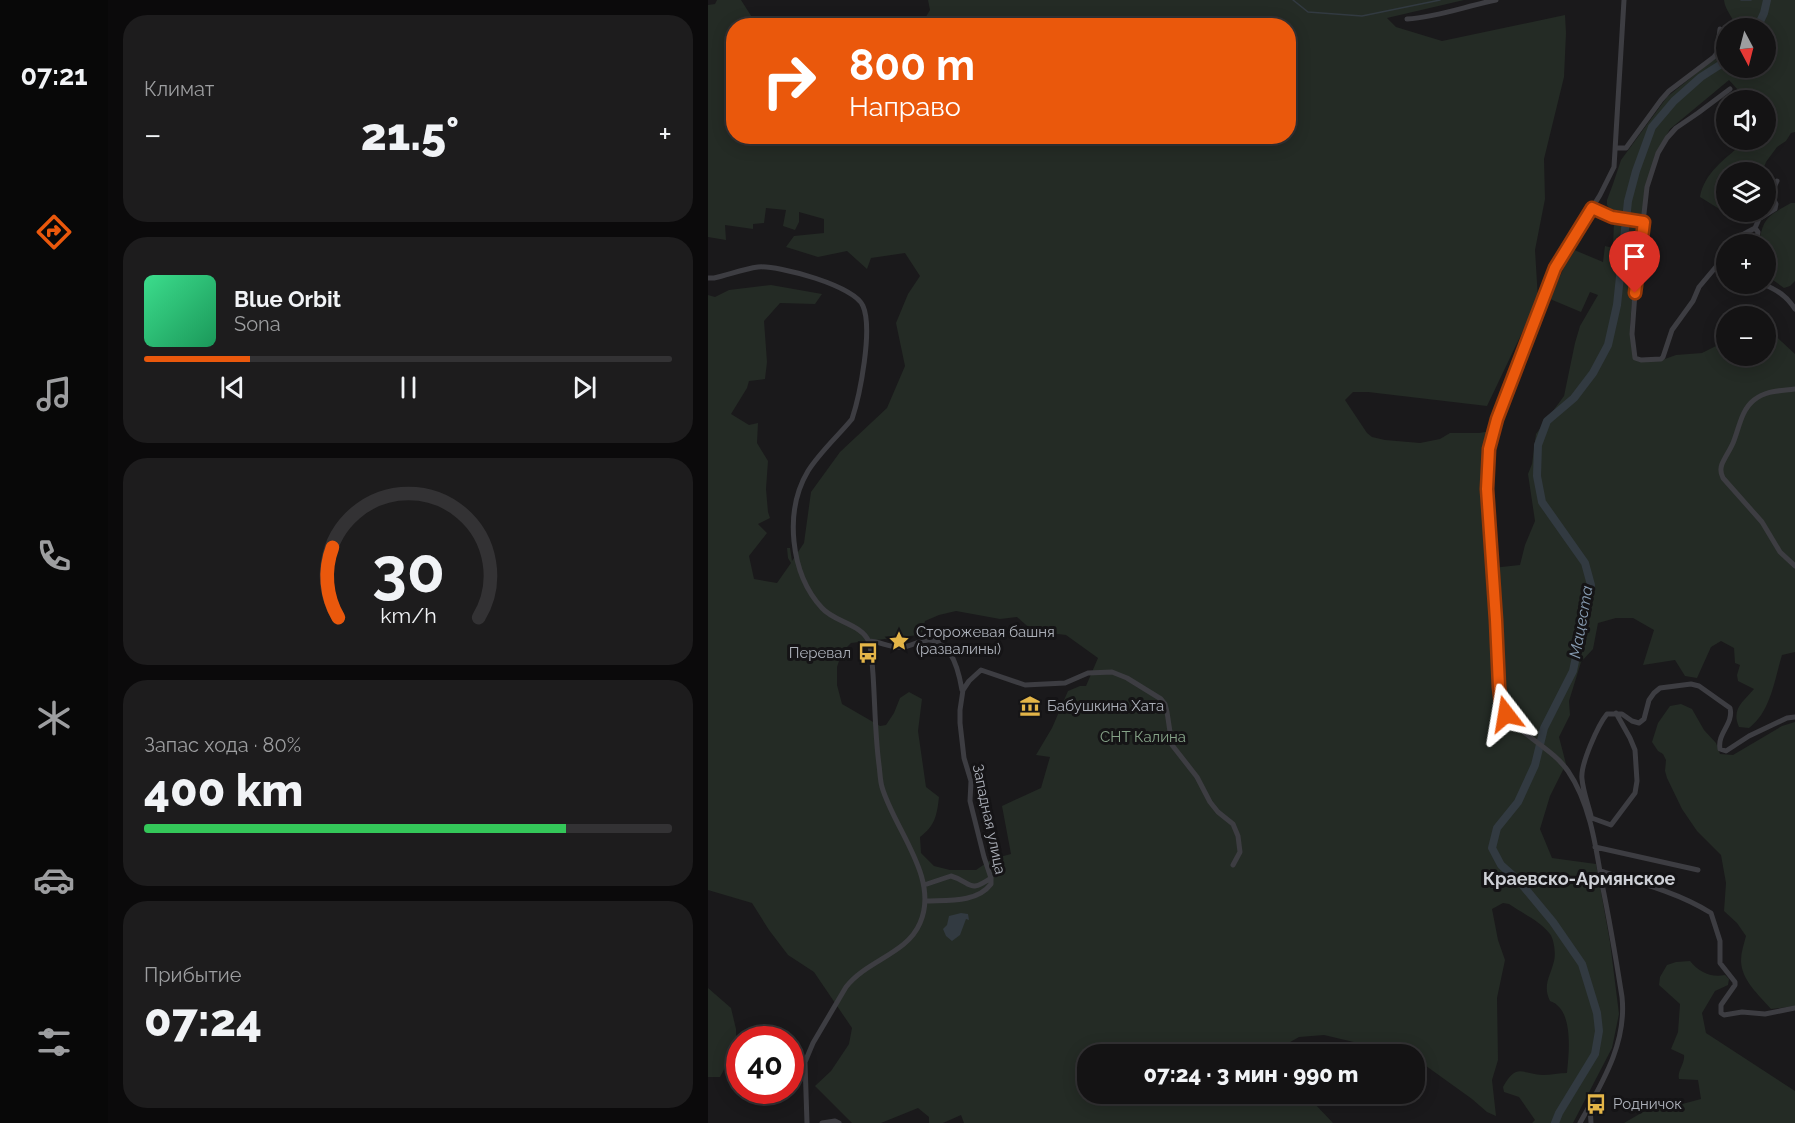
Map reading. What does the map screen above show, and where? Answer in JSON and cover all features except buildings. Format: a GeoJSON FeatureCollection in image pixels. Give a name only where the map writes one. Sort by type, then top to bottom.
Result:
{"type":"FeatureCollection","features":[{"type":"Feature","properties":{"kind":"street"},"geometry":{"type":"LineString","coordinates":[[1407,19],[1433,16],[1496,0]]}},
{"type":"Feature","properties":{"kind":"street"},"geometry":{"type":"LineString","coordinates":[[1616,713],[1635,750],[1637,781],[1635,793],[1611,825],[1589,817],[1568,771],[1519,728],[1506,714],[1501,704],[1487,489],[1489,449],[1497,419],[1555,268],[1614,167],[1617,148],[1624,0]]}},
{"type":"Feature","properties":{"kind":"street"},"geometry":{"type":"LineString","coordinates":[[1617,148],[1626,148],[1669,91],[1716,54]]}},
{"type":"Feature","properties":{"kind":"street"},"geometry":{"type":"LineString","coordinates":[[1716,267],[1699,287],[1693,301],[1672,330],[1663,357],[1641,360],[1635,358],[1633,324],[1635,293],[1647,187],[1658,153],[1676,128],[1730,89]]}},
{"type":"Feature","properties":{"kind":"street"},"geometry":{"type":"LineString","coordinates":[[1744,234],[1755,228],[1760,219],[1775,209],[1776,204],[1771,194],[1777,181]]}},
{"type":"Feature","properties":{"kind":"street"},"geometry":{"type":"LineString","coordinates":[[1592,208],[1612,217],[1644,222]]}},
{"type":"Feature","properties":{"kind":"street"},"geometry":{"type":"LineString","coordinates":[[1755,228],[1758,234]]}},
{"type":"Feature","properties":{"kind":"street"},"geometry":{"type":"LineString","coordinates":[[708,278],[758,267],[776,267],[830,283],[847,291],[861,301],[867,323],[865,355],[856,408],[852,419],[807,473],[796,500],[794,538],[800,567],[818,603],[830,615],[860,631],[868,641],[881,784],[886,799],[909,844],[924,885],[926,901],[921,922],[915,934],[906,944],[860,972],[846,987],[817,1036],[805,1062],[807,1123]]}},
{"type":"Feature","properties":{"kind":"street"},"geometry":{"type":"LineString","coordinates":[[1776,289],[1795,309]]}},
{"type":"Feature","properties":{"kind":"street"},"geometry":{"type":"LineString","coordinates":[[1795,389],[1767,393],[1749,405],[1733,445],[1721,465],[1724,478],[1762,522],[1780,552],[1795,566]]}},
{"type":"Feature","properties":{"kind":"street"},"geometry":{"type":"LineString","coordinates":[[868,641],[897,647],[927,640],[942,644],[951,656],[963,690]]}},
{"type":"Feature","properties":{"kind":"street"},"geometry":{"type":"LineString","coordinates":[[963,690],[981,670],[1025,685],[1065,683],[1088,673],[1112,672],[1127,678],[1161,699],[1167,712],[1172,745],[1193,770],[1210,802],[1233,824],[1238,836],[1240,852],[1233,865]]}},
{"type":"Feature","properties":{"kind":"street"},"geometry":{"type":"LineString","coordinates":[[960,681],[969,681]]}},
{"type":"Feature","properties":{"kind":"street"},"geometry":{"type":"LineString","coordinates":[[1580,1123],[1590,1107],[1618,1045],[1624,1016],[1623,997],[1582,778],[1584,765],[1602,719],[1607,714],[1616,713],[1639,723],[1644,719],[1649,700],[1660,688],[1690,684],[1699,686],[1730,708],[1730,719],[1719,744],[1720,749],[1726,751],[1749,736],[1787,718],[1795,717]]}},
{"type":"Feature","properties":{"kind":"street","name":"Западная улица"},"geometry":{"type":"LineString","coordinates":[[926,901],[975,896],[991,884],[970,801],[971,781],[964,758],[960,723],[963,690]]}},
{"type":"Feature","properties":{"kind":"street"},"geometry":{"type":"LineString","coordinates":[[1595,847],[1698,870]]}},
{"type":"Feature","properties":{"kind":"street"},"geometry":{"type":"LineString","coordinates":[[1600,871],[1643,883],[1693,903],[1711,913],[1720,941],[1720,963],[1735,982],[1721,1005],[1721,1013],[1724,1015],[1742,1012],[1766,1014],[1795,1008]]}},
{"type":"Feature","properties":{"kind":"street"},"geometry":{"type":"LineString","coordinates":[[924,885],[951,876],[971,886],[976,886],[991,878]]}},
{"type":"Feature","properties":{"kind":"street"},"geometry":{"type":"LineString","coordinates":[[1590,1107],[1591,1123]]}},
{"type":"Feature","properties":{"kind":"street"},"geometry":{"type":"LineString","coordinates":[[822,1123],[835,1121],[839,1123]]}},
{"type":"Feature","properties":{"kind":"green space","name":"СНТ Калина"},"geometry":{"type":"Polygon","coordinates":[[[717,0],[741,0],[752,18],[726,18],[726,144],[1296,144],[1296,18],[925,18],[930,10],[928,0],[1464,0],[1387,18],[1396,27],[1442,41],[1565,15],[1564,77],[1544,159],[1545,199],[1535,250],[1538,299],[1487,406],[1353,392],[1345,400],[1367,433],[1372,437],[1385,440],[1420,443],[1440,439],[1450,433],[1491,431],[1486,467],[1492,568],[1520,565],[1535,521],[1528,474],[1532,464],[1536,434],[1564,396],[1580,326],[1598,295],[1590,292],[1581,312],[1550,299],[1572,249],[1603,262],[1605,246],[1613,248],[1614,221],[1639,227],[1630,324],[1634,357],[1662,360],[1676,355],[1702,353],[1716,346],[1716,366],[1776,366],[1776,336],[1795,354],[1795,652],[1782,655],[1771,695],[1762,713],[1749,728],[1739,727],[1737,710],[1754,689],[1738,681],[1740,665],[1735,663],[1734,648],[1721,641],[1711,647],[1697,678],[1685,676],[1675,660],[1643,665],[1654,630],[1633,618],[1616,618],[1598,623],[1593,649],[1581,662],[1569,701],[1570,715],[1559,737],[1566,764],[1550,796],[1540,829],[1552,858],[1596,864],[1610,942],[1619,1014],[1612,1048],[1573,1123],[1532,1123],[1535,1120],[1519,1097],[1504,1092],[1503,1087],[1516,1072],[1543,1075],[1567,1073],[1569,1043],[1563,1013],[1550,1001],[1547,990],[1555,958],[1551,936],[1536,921],[1509,904],[1503,903],[1492,909],[1498,940],[1505,960],[1497,998],[1498,1060],[1492,1080],[1496,1116],[1487,1112],[1425,1065],[1425,1044],[1362,1044],[1324,1035],[1299,1037],[1287,1044],[1077,1044],[1077,1104],[1315,1104],[1333,1123],[964,1123],[961,1115],[943,1123],[929,1123],[929,1117],[918,1108],[881,1123],[852,1123],[815,1086],[831,1071],[849,1044],[852,1028],[814,972],[788,955],[752,903],[708,890],[708,295],[715,297],[729,290],[771,285],[822,294],[815,304],[780,303],[764,321],[767,362],[765,379],[749,381],[731,414],[749,425],[758,423],[757,443],[768,461],[766,489],[770,518],[758,524],[767,533],[749,556],[754,579],[777,583],[791,563],[787,548],[790,548],[792,561],[804,543],[811,492],[840,452],[887,408],[905,366],[896,323],[908,294],[920,276],[905,253],[871,258],[867,269],[847,251],[818,257],[786,247],[794,236],[824,233],[824,219],[799,212],[799,222],[795,230],[783,226],[786,210],[766,208],[764,223],[753,224],[753,229],[725,225],[726,240],[708,237],[708,5],[715,4],[717,0]],[[956,611],[925,621],[922,632],[918,635],[851,643],[842,652],[837,667],[837,685],[842,704],[880,726],[886,725],[900,698],[909,692],[922,699],[918,731],[926,787],[939,797],[934,820],[929,829],[920,837],[921,853],[934,866],[950,870],[976,870],[992,859],[1011,854],[1002,806],[1041,788],[1050,757],[1036,755],[1052,728],[1068,691],[1086,686],[1098,658],[1066,635],[1033,631],[1017,617],[1000,619],[956,611]]]}},
{"type":"Feature","properties":{"kind":"green space"},"geometry":{"type":"Polygon","coordinates":[[[1724,0],[1795,0],[1795,132],[1791,133],[1786,141],[1776,148],[1776,90],[1738,90],[1729,80],[1670,129],[1655,155],[1642,215],[1611,210],[1607,205],[1607,200],[1621,160],[1667,97],[1709,63],[1716,59],[1716,78],[1776,78],[1776,18],[1732,18],[1724,0]]]}},
{"type":"Feature","properties":{"kind":"green space"},"geometry":{"type":"Polygon","coordinates":[[[1735,150],[1775,150],[1766,162],[1722,161],[1735,150]]]}},
{"type":"Feature","properties":{"kind":"green space"},"geometry":{"type":"Polygon","coordinates":[[[1716,168],[1716,207],[1700,197],[1702,188],[1716,168]]]}},
{"type":"Feature","properties":{"kind":"green space"},"geometry":{"type":"Polygon","coordinates":[[[1795,203],[1795,281],[1784,288],[1776,282],[1776,234],[1761,234],[1766,222],[1776,222],[1777,211],[1795,203]]]}},
{"type":"Feature","properties":{"kind":"green space"},"geometry":{"type":"Polygon","coordinates":[[[1681,704],[1692,709],[1704,730],[1716,743],[1720,754],[1733,755],[1782,726],[1795,722],[1795,1006],[1771,1009],[1747,981],[1741,960],[1746,936],[1737,923],[1724,911],[1726,883],[1721,855],[1697,831],[1682,809],[1667,778],[1666,760],[1652,742],[1658,723],[1670,706],[1681,704]]]}},
{"type":"Feature","properties":{"kind":"green space"},"geometry":{"type":"Polygon","coordinates":[[[1690,961],[1706,973],[1715,976],[1725,975],[1729,979],[1728,985],[1715,991],[1702,1013],[1706,1033],[1795,1091],[1795,1123],[1624,1123],[1662,1101],[1671,1107],[1701,1099],[1698,1080],[1679,1079],[1684,1055],[1671,1049],[1678,1032],[1680,1004],[1659,985],[1660,977],[1667,965],[1690,961]]]}},
{"type":"Feature","properties":{"kind":"green space"},"geometry":{"type":"Polygon","coordinates":[[[708,988],[731,1008],[735,1026],[726,1026],[726,1066],[720,1077],[708,1077],[708,988]]]}},
{"type":"Feature","properties":{"kind":"shaded area"},"geometry":{"type":"Polygon","coordinates":[[[968,914],[969,920],[966,919],[960,935],[952,941],[943,929],[947,925],[949,916],[968,914]]]}},
{"type":"Feature","properties":{"kind":"waterway"},"geometry":{"type":"LineString","coordinates":[[1293,0],[1308,12],[1362,16],[1440,0]]}},
{"type":"Feature","properties":{"kind":"waterway"},"geometry":{"type":"LineString","coordinates":[[1741,0],[1751,0]]}},
{"type":"Feature","properties":{"kind":"waterway","name":"Мацеста"},"geometry":{"type":"LineString","coordinates":[[1762,18],[1767,0]]}},
{"type":"Feature","properties":{"kind":"waterway","name":"Мацеста"},"geometry":{"type":"LineString","coordinates":[[1555,1123],[1595,1054],[1599,1031],[1597,1013],[1582,964],[1553,922],[1519,881],[1501,865],[1492,848],[1497,828],[1518,802],[1535,765],[1544,728],[1573,671],[1591,585],[1585,563],[1542,502],[1537,476],[1538,445],[1547,421],[1574,398],[1593,373],[1608,345],[1617,305],[1628,201],[1652,127],[1674,101],[1701,77],[1716,67]]}},
{"type":"Feature","properties":{"kind":"place","name":"Сторожевая башня (развалины)"},"geometry":{"type":"Point","coordinates":[899,641]}},
{"type":"Feature","properties":{"kind":"place","name":"Перевал"},"geometry":{"type":"Point","coordinates":[868,653]}},
{"type":"Feature","properties":{"kind":"place","name":"Бабушкина Хата"},"geometry":{"type":"Point","coordinates":[1030,706]}},
{"type":"Feature","properties":{"kind":"place","name":"Родничок"},"geometry":{"type":"Point","coordinates":[1596,1104]}},
{"type":"Feature","properties":{"kind":"district","name":"Краевско-Армянское"},"geometry":{"type":"Point","coordinates":[1579,878]}},
{"type":"Feature","properties":{"kind":"route"},"geometry":{"type":"LineString","coordinates":[[1506,714],[1501,704],[1499,687],[1487,489],[1489,449],[1497,419],[1555,268],[1592,208],[1612,217],[1644,222],[1635,293]]}}]}
